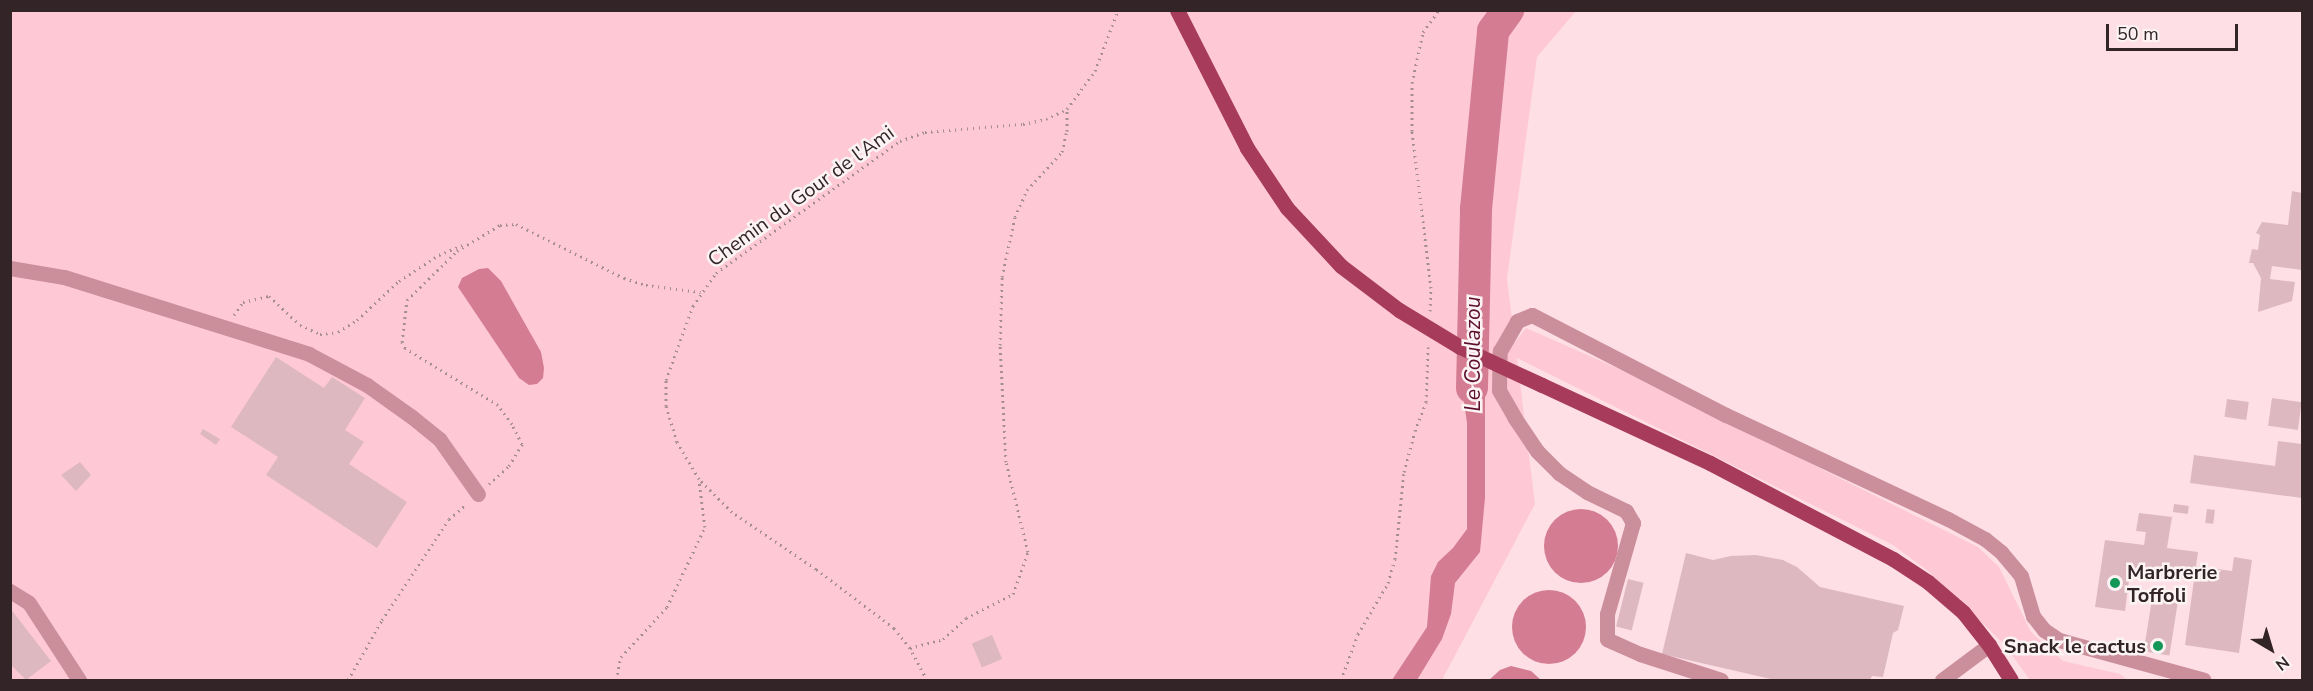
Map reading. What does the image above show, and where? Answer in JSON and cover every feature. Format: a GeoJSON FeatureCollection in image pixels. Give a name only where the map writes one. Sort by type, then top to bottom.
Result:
{"type":"FeatureCollection","features":[{"type":"Feature","properties":{"kind":"main road"},"geometry":{"type":"LineString","coordinates":[[1177,10],[1247,148],[1287,208],[1341,266],[1399,310],[1461,347],[1710,464],[1893,559],[1928,582],[1963,612],[1989,645],[2011,681]]}},
{"type":"Feature","properties":{"kind":"street"},"geometry":{"type":"LineString","coordinates":[[10,268],[64,277],[309,354],[368,385],[440,440],[478,494]]}},
{"type":"Feature","properties":{"kind":"street"},"geometry":{"type":"LineString","coordinates":[[1721,681],[1640,654],[1607,639],[1607,614],[1633,524],[1626,511],[1587,492],[1559,473],[1537,451],[1504,399],[1499,390],[1500,351],[1517,321],[1532,315],[1726,416],[1948,519],[1985,539],[2001,552],[2021,576],[2033,616],[2044,630],[2058,640],[2166,676],[2204,681]]}},
{"type":"Feature","properties":{"kind":"street"},"geometry":{"type":"LineString","coordinates":[[10,591],[28,603],[79,681]]}},
{"type":"Feature","properties":{"kind":"street"},"geometry":{"type":"LineString","coordinates":[[1942,681],[1989,645]]}},
{"type":"Feature","properties":{"kind":"path"},"geometry":{"type":"LineString","coordinates":[[910,648],[943,639],[966,618],[1013,594],[1028,552],[1006,462],[1000,345],[1002,277],[1015,217],[1027,190],[1062,152],[1067,131],[1066,109],[1095,70],[1118,10]]}},
{"type":"Feature","properties":{"kind":"path"},"geometry":{"type":"LineString","coordinates":[[1430,322],[1431,288],[1412,131],[1412,83],[1423,32],[1439,10]]}},
{"type":"Feature","properties":{"kind":"path","name":"Chemin du Gour de l'Ami"},"geometry":{"type":"LineString","coordinates":[[927,681],[910,648],[894,628],[816,569],[732,512],[699,479],[677,442],[666,406],[666,381],[693,306],[716,273],[900,141],[925,132],[1023,124],[1046,119],[1066,109]]}},
{"type":"Feature","properties":{"kind":"path"},"geometry":{"type":"LineString","coordinates":[[227,327],[243,302],[269,296],[300,325],[320,334],[338,332],[357,320],[399,280],[439,255],[500,225],[516,224],[624,278],[646,285],[701,292]]}},
{"type":"Feature","properties":{"kind":"path"},"geometry":{"type":"LineString","coordinates":[[348,681],[382,620],[449,519],[509,466],[522,444],[512,424],[498,405],[405,348],[402,342],[407,300],[467,243]]}},
{"type":"Feature","properties":{"kind":"path"},"geometry":{"type":"LineString","coordinates":[[1341,681],[1358,634],[1388,583],[1395,559],[1404,472],[1415,430],[1426,402],[1429,345]]}},
{"type":"Feature","properties":{"kind":"path"},"geometry":{"type":"LineString","coordinates":[[616,681],[621,657],[668,607],[705,526],[699,479]]}},
{"type":"Feature","properties":{"kind":"shaded area"},"geometry":{"type":"Polygon","coordinates":[[[10,11],[1576,11],[1537,57],[1507,279],[1515,342],[1526,328],[1633,375],[1978,547],[1999,567],[2031,632],[2063,661],[2120,674],[2127,680],[2030,680],[2003,643],[1928,571],[1893,545],[1517,358],[1535,504],[1442,680],[11,680],[10,11]]]}},
{"type":"Feature","properties":{"kind":"shaded area"},"geometry":{"type":"Polygon","coordinates":[[[488,268],[501,281],[541,352],[543,378],[537,384],[529,385],[519,378],[458,287],[462,278],[479,269],[488,268]]]}},
{"type":"Feature","properties":{"kind":"shaded area"},"geometry":{"type":"Polygon","coordinates":[[[1460,349],[1485,364],[1485,498],[1480,552],[1455,583],[1451,614],[1442,639],[1417,680],[1392,680],[1427,627],[1431,576],[1438,562],[1453,548],[1467,529],[1467,423],[1460,373],[1460,349]]]}},
{"type":"Feature","properties":{"kind":"shaded area"},"geometry":{"type":"Polygon","coordinates":[[[1581,509],[1602,515],[1612,525],[1618,546],[1612,567],[1602,577],[1581,583],[1560,577],[1550,567],[1544,546],[1550,525],[1560,515],[1581,509]]]}},
{"type":"Feature","properties":{"kind":"shaded area"},"geometry":{"type":"Polygon","coordinates":[[[1549,590],[1570,596],[1580,606],[1586,627],[1580,648],[1570,658],[1549,664],[1528,658],[1518,648],[1512,627],[1518,606],[1528,596],[1549,590]]]}},
{"type":"Feature","properties":{"kind":"shaded area"},"geometry":{"type":"Polygon","coordinates":[[[1511,666],[1531,671],[1541,680],[1489,680],[1500,670],[1511,666]]]}},
{"type":"Feature","properties":{"kind":"building"},"geometry":{"type":"Polygon","coordinates":[[[2292,191],[2302,193],[2302,270],[2272,266],[2270,279],[2295,282],[2292,301],[2258,312],[2261,278],[2253,263],[2249,263],[2252,249],[2258,250],[2260,235],[2256,233],[2262,222],[2288,225],[2292,191]]]}},
{"type":"Feature","properties":{"kind":"building"},"geometry":{"type":"Polygon","coordinates":[[[276,357],[324,388],[332,377],[365,398],[345,430],[364,442],[349,464],[407,502],[377,548],[266,475],[278,457],[231,427],[276,357]]]}},
{"type":"Feature","properties":{"kind":"building"},"geometry":{"type":"Polygon","coordinates":[[[2272,398],[2302,402],[2298,430],[2268,426],[2272,398]]]}},
{"type":"Feature","properties":{"kind":"building"},"geometry":{"type":"Polygon","coordinates":[[[2227,399],[2249,402],[2246,420],[2224,417],[2227,399]]]}},
{"type":"Feature","properties":{"kind":"building"},"geometry":{"type":"Polygon","coordinates":[[[203,429],[220,439],[216,445],[200,434],[203,429]]]}},
{"type":"Feature","properties":{"kind":"building"},"geometry":{"type":"Polygon","coordinates":[[[2278,441],[2302,444],[2302,498],[2190,483],[2194,455],[2275,466],[2278,441]]]}},
{"type":"Feature","properties":{"kind":"building"},"geometry":{"type":"Polygon","coordinates":[[[80,462],[91,475],[76,491],[61,475],[80,462]]]}},
{"type":"Feature","properties":{"kind":"building"},"geometry":{"type":"Polygon","coordinates":[[[2174,504],[2189,506],[2188,514],[2173,512],[2174,504]]]}},
{"type":"Feature","properties":{"kind":"building"},"geometry":{"type":"Polygon","coordinates":[[[2207,509],[2215,510],[2213,524],[2205,523],[2207,509]]]}},
{"type":"Feature","properties":{"kind":"building"},"geometry":{"type":"Polygon","coordinates":[[[2139,513],[2172,517],[2167,548],[2198,552],[2196,566],[2232,571],[2234,557],[2252,560],[2239,653],[2185,645],[2194,580],[2130,572],[2125,611],[2095,607],[2105,540],[2144,545],[2146,532],[2136,531],[2139,513]]]}},
{"type":"Feature","properties":{"kind":"building"},"geometry":{"type":"Polygon","coordinates":[[[1686,553],[1713,560],[1731,556],[1756,555],[1783,560],[1797,567],[1820,587],[1904,606],[1898,630],[1893,633],[1883,677],[1872,676],[1870,680],[1775,680],[1662,654],[1686,553]]]}},
{"type":"Feature","properties":{"kind":"building"},"geometry":{"type":"Polygon","coordinates":[[[1628,579],[1644,583],[1632,630],[1616,627],[1628,579]]]}},
{"type":"Feature","properties":{"kind":"building"},"geometry":{"type":"Polygon","coordinates":[[[2152,599],[2178,603],[2169,655],[2144,651],[2152,599]]]}},
{"type":"Feature","properties":{"kind":"building"},"geometry":{"type":"Polygon","coordinates":[[[10,608],[51,661],[26,680],[10,664],[10,608]]]}},
{"type":"Feature","properties":{"kind":"building"},"geometry":{"type":"Polygon","coordinates":[[[992,635],[1002,659],[982,668],[972,644],[992,635]]]}},
{"type":"Feature","properties":{"kind":"waterway","name":"Le Coulazou"},"geometry":{"type":"LineString","coordinates":[[1472,388],[1476,209],[1493,31],[1508,10]]}},
{"type":"Feature","properties":{"kind":"place","name":"Marbrerie Toffoli"},"geometry":{"type":"Point","coordinates":[2115,583]}},
{"type":"Feature","properties":{"kind":"place","name":"Snack le cactus"},"geometry":{"type":"Point","coordinates":[2158,646]}}]}
